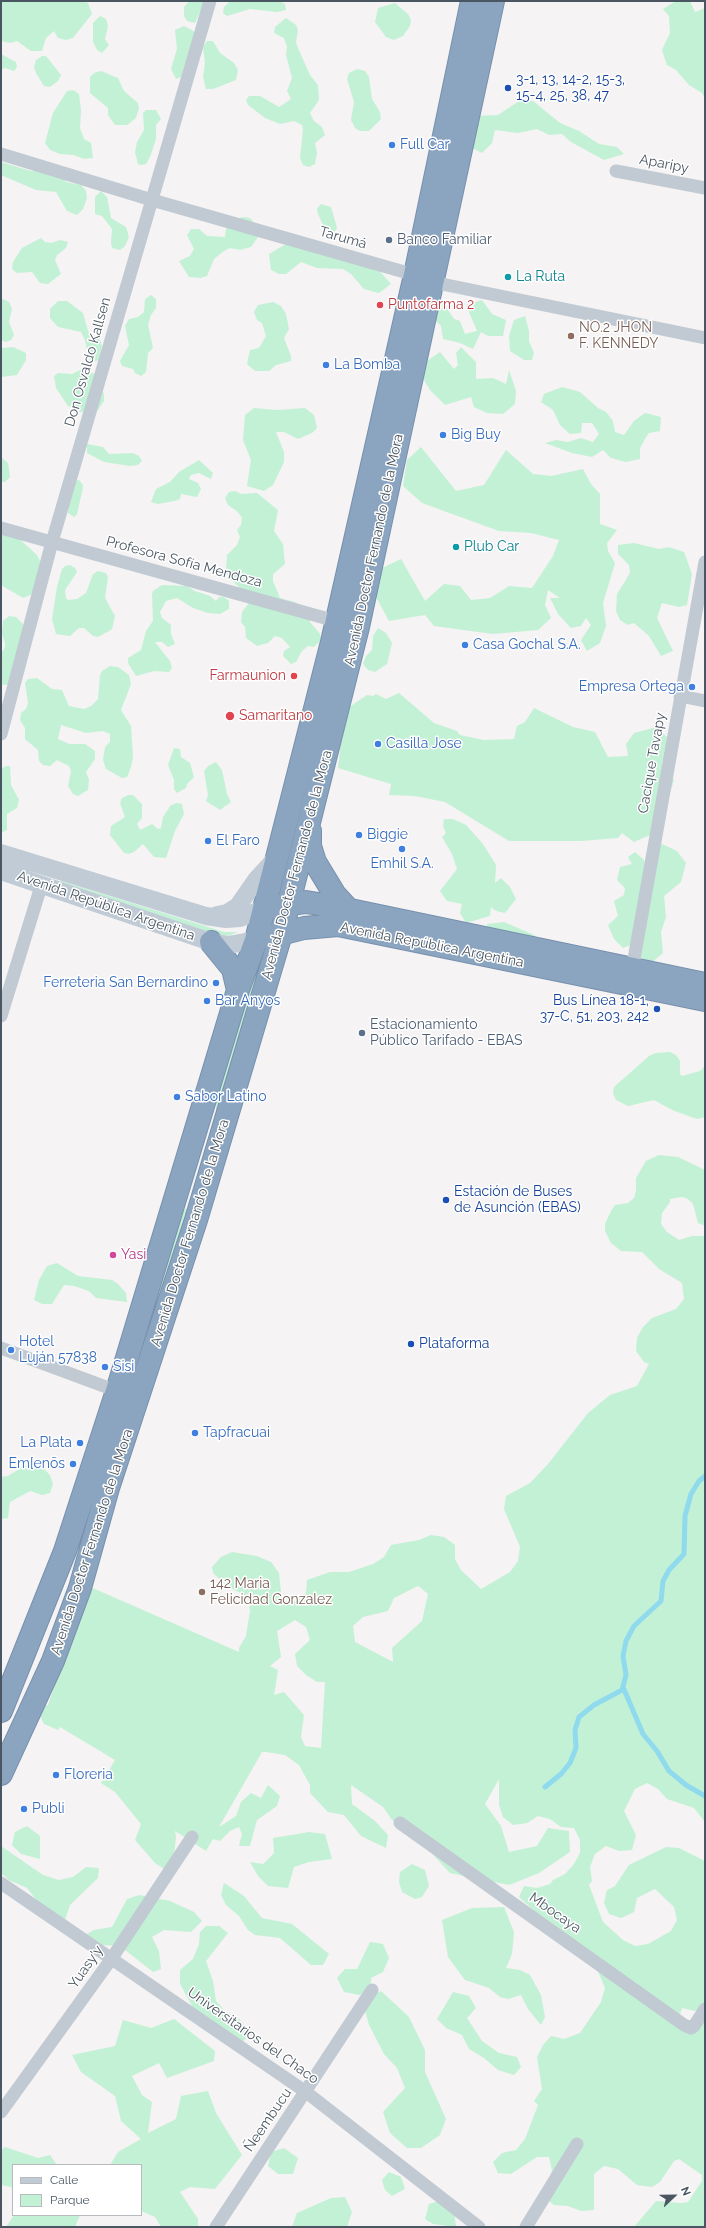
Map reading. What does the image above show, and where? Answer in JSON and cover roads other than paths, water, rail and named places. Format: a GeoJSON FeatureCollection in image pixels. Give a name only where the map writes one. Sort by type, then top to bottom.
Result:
{"type":"FeatureCollection","features":[{"type":"Feature","properties":{"kind":"highway","name":"Avenida Doctor Fernando de la Mora"},"geometry":{"type":"LineString","coordinates":[[1,1774],[54,1661],[80,1588],[108,1488],[200,1206],[281,934],[287,904],[358,627],[424,279],[472,1]]}},
{"type":"Feature","properties":{"kind":"highway","name":"Avenida Doctor Fernando de la Mora"},"geometry":{"type":"LineString","coordinates":[[1,1711],[65,1550],[117,1391],[238,990],[256,940],[493,1]]}},
{"type":"Feature","properties":{"kind":"highway"},"geometry":{"type":"LineString","coordinates":[[310,815],[310,846],[315,862],[335,895],[347,908]]}},
{"type":"Feature","properties":{"kind":"highway","name":"Avenida República Argentina"},"geometry":{"type":"LineString","coordinates":[[264,909],[306,902],[347,908],[632,970],[705,984]]}},
{"type":"Feature","properties":{"kind":"highway"},"geometry":{"type":"LineString","coordinates":[[271,966],[285,947],[303,935],[328,926]]}},
{"type":"Feature","properties":{"kind":"highway","name":"Avenida República Argentina"},"geometry":{"type":"LineString","coordinates":[[256,940],[328,926],[346,927],[705,1000]]}},
{"type":"Feature","properties":{"kind":"highway"},"geometry":{"type":"LineString","coordinates":[[211,942],[233,969],[238,990]]}},
{"type":"Feature","properties":{"kind":"highway"},"geometry":{"type":"LineString","coordinates":[[200,1206],[190,1202],[186,1195],[210,1108],[211,1082]]}},
{"type":"Feature","properties":{"kind":"highway"},"geometry":{"type":"LineString","coordinates":[[108,1488],[104,1466],[106,1449],[138,1336],[142,1309]]}},
{"type":"Feature","properties":{"kind":"main road","name":"Avenida República Argentina"},"geometry":{"type":"LineString","coordinates":[[1,853],[211,917],[226,919],[240,918],[264,909]]}},
{"type":"Feature","properties":{"kind":"main road"},"geometry":{"type":"LineString","coordinates":[[211,917],[227,913],[238,906],[256,880],[277,857]]}},
{"type":"Feature","properties":{"kind":"main road","name":"Avenida República Argentina"},"geometry":{"type":"LineString","coordinates":[[1,871],[42,883],[211,942],[228,945],[256,940]]}},
{"type":"Feature","properties":{"kind":"street","name":"Don Osvaldo Kallsen"},"geometry":{"type":"LineString","coordinates":[[1,734],[52,542],[210,1]]}},
{"type":"Feature","properties":{"kind":"street","name":"Tarumá"},"geometry":{"type":"LineString","coordinates":[[1,154],[152,200],[424,279],[705,338]]}},
{"type":"Feature","properties":{"kind":"street","name":"Aparipy"},"geometry":{"type":"LineString","coordinates":[[616,171],[705,188]]}},
{"type":"Feature","properties":{"kind":"street","name":"Profesora Sofía Mendoza"},"geometry":{"type":"LineString","coordinates":[[1,528],[358,627]]}},
{"type":"Feature","properties":{"kind":"street","name":"Cacique Tavapy"},"geometry":{"type":"LineString","coordinates":[[632,970],[705,562]]}},
{"type":"Feature","properties":{"kind":"street"},"geometry":{"type":"LineString","coordinates":[[680,696],[705,701]]}},
{"type":"Feature","properties":{"kind":"street"},"geometry":{"type":"LineString","coordinates":[[1,1016],[42,883]]}},
{"type":"Feature","properties":{"kind":"street"},"geometry":{"type":"LineString","coordinates":[[1,1348],[117,1391]]}},
{"type":"Feature","properties":{"kind":"street","name":"Mbocaya"},"geometry":{"type":"LineString","coordinates":[[400,1823],[691,2028],[705,2009]]}},
{"type":"Feature","properties":{"kind":"street","name":"Yuasy'y"},"geometry":{"type":"LineString","coordinates":[[1,2112],[112,1958],[192,1838]]}},
{"type":"Feature","properties":{"kind":"street","name":"Universitarios del Chaco"},"geometry":{"type":"LineString","coordinates":[[1,1884],[112,1958],[306,2092],[479,2227]]}},
{"type":"Feature","properties":{"kind":"street","name":"Ñeembucu"},"geometry":{"type":"LineString","coordinates":[[216,2227],[372,1990]]}},
{"type":"Feature","properties":{"kind":"street"},"geometry":{"type":"LineString","coordinates":[[526,2227],[577,2144]]}},
{"type":"Feature","properties":{"kind":"waterway"},"geometry":{"type":"LineString","coordinates":[[545,1787],[561,1774],[570,1763],[576,1748],[575,1730],[579,1717],[594,1705],[622,1690],[626,1675],[623,1656],[626,1641],[634,1626],[661,1601],[663,1581],[669,1570],[684,1554],[685,1516],[691,1494],[699,1481],[705,1476]]}},
{"type":"Feature","properties":{"kind":"waterway"},"geometry":{"type":"LineString","coordinates":[[623,1687],[643,1734],[657,1751],[669,1771],[686,1785],[705,1796]]}},
{"type":"Feature","properties":{"kind":"place","name":"3-1, 13, 14-2, 15-3, 15-4, 25, 38, 47"},"geometry":{"type":"Point","coordinates":[508,88]}},
{"type":"Feature","properties":{"kind":"place","name":"Full Car"},"geometry":{"type":"Point","coordinates":[392,145]}},
{"type":"Feature","properties":{"kind":"place","name":"Banco Familiar"},"geometry":{"type":"Point","coordinates":[389,240]}},
{"type":"Feature","properties":{"kind":"place","name":"La Ruta"},"geometry":{"type":"Point","coordinates":[508,277]}},
{"type":"Feature","properties":{"kind":"place","name":"Puntofarma 2"},"geometry":{"type":"Point","coordinates":[380,305]}},
{"type":"Feature","properties":{"kind":"place","name":"NO.2 JHON F. KENNEDY"},"geometry":{"type":"Point","coordinates":[571,336]}},
{"type":"Feature","properties":{"kind":"place","name":"La Bomba"},"geometry":{"type":"Point","coordinates":[326,365]}},
{"type":"Feature","properties":{"kind":"place","name":"Big Buy"},"geometry":{"type":"Point","coordinates":[443,435]}},
{"type":"Feature","properties":{"kind":"place","name":"Plub Car"},"geometry":{"type":"Point","coordinates":[456,547]}},
{"type":"Feature","properties":{"kind":"place","name":"Casa Gochal S.A."},"geometry":{"type":"Point","coordinates":[465,645]}},
{"type":"Feature","properties":{"kind":"place","name":"Farmaunion"},"geometry":{"type":"Point","coordinates":[294,676]}},
{"type":"Feature","properties":{"kind":"place","name":"Empresa Ortega"},"geometry":{"type":"Point","coordinates":[692,687]}},
{"type":"Feature","properties":{"kind":"place","name":"Samaritano"},"geometry":{"type":"Point","coordinates":[230,716]}},
{"type":"Feature","properties":{"kind":"place","name":"Casilla Jose"},"geometry":{"type":"Point","coordinates":[378,744]}},
{"type":"Feature","properties":{"kind":"place","name":"Biggie"},"geometry":{"type":"Point","coordinates":[359,835]}},
{"type":"Feature","properties":{"kind":"place","name":"El Faro"},"geometry":{"type":"Point","coordinates":[208,841]}},
{"type":"Feature","properties":{"kind":"place","name":"Emhil S.A."},"geometry":{"type":"Point","coordinates":[402,849]}},
{"type":"Feature","properties":{"kind":"place","name":"Ferreteria San Bernardino"},"geometry":{"type":"Point","coordinates":[216,983]}},
{"type":"Feature","properties":{"kind":"place","name":"Bar Anyos"},"geometry":{"type":"Point","coordinates":[207,1001]}},
{"type":"Feature","properties":{"kind":"place","name":"Bus Línea 18-1, 37-C, 51, 203, 242"},"geometry":{"type":"Point","coordinates":[657,1009]}},
{"type":"Feature","properties":{"kind":"place","name":"Estacionamiento Público Tarifado - EBAS"},"geometry":{"type":"Point","coordinates":[362,1033]}},
{"type":"Feature","properties":{"kind":"place","name":"Sabor Latino"},"geometry":{"type":"Point","coordinates":[177,1097]}},
{"type":"Feature","properties":{"kind":"place","name":"Estación de Buses de Asunción (EBAS)"},"geometry":{"type":"Point","coordinates":[446,1200]}},
{"type":"Feature","properties":{"kind":"place","name":"Yasi"},"geometry":{"type":"Point","coordinates":[113,1255]}},
{"type":"Feature","properties":{"kind":"place","name":"Plataforma"},"geometry":{"type":"Point","coordinates":[411,1344]}},
{"type":"Feature","properties":{"kind":"place","name":"Hotel Luján 57838"},"geometry":{"type":"Point","coordinates":[11,1350]}},
{"type":"Feature","properties":{"kind":"place","name":"Sisi"},"geometry":{"type":"Point","coordinates":[105,1367]}},
{"type":"Feature","properties":{"kind":"place","name":"Tapfracuai"},"geometry":{"type":"Point","coordinates":[195,1433]}},
{"type":"Feature","properties":{"kind":"place","name":"La Plata"},"geometry":{"type":"Point","coordinates":[80,1443]}},
{"type":"Feature","properties":{"kind":"place","name":"Em[enõs"},"geometry":{"type":"Point","coordinates":[73,1464]}},
{"type":"Feature","properties":{"kind":"place","name":"142 Maria Felicidad Gonzalez"},"geometry":{"type":"Point","coordinates":[202,1592]}},
{"type":"Feature","properties":{"kind":"place","name":"Floreria"},"geometry":{"type":"Point","coordinates":[56,1775]}},
{"type":"Feature","properties":{"kind":"place","name":"Publi"},"geometry":{"type":"Point","coordinates":[24,1809]}}]}
